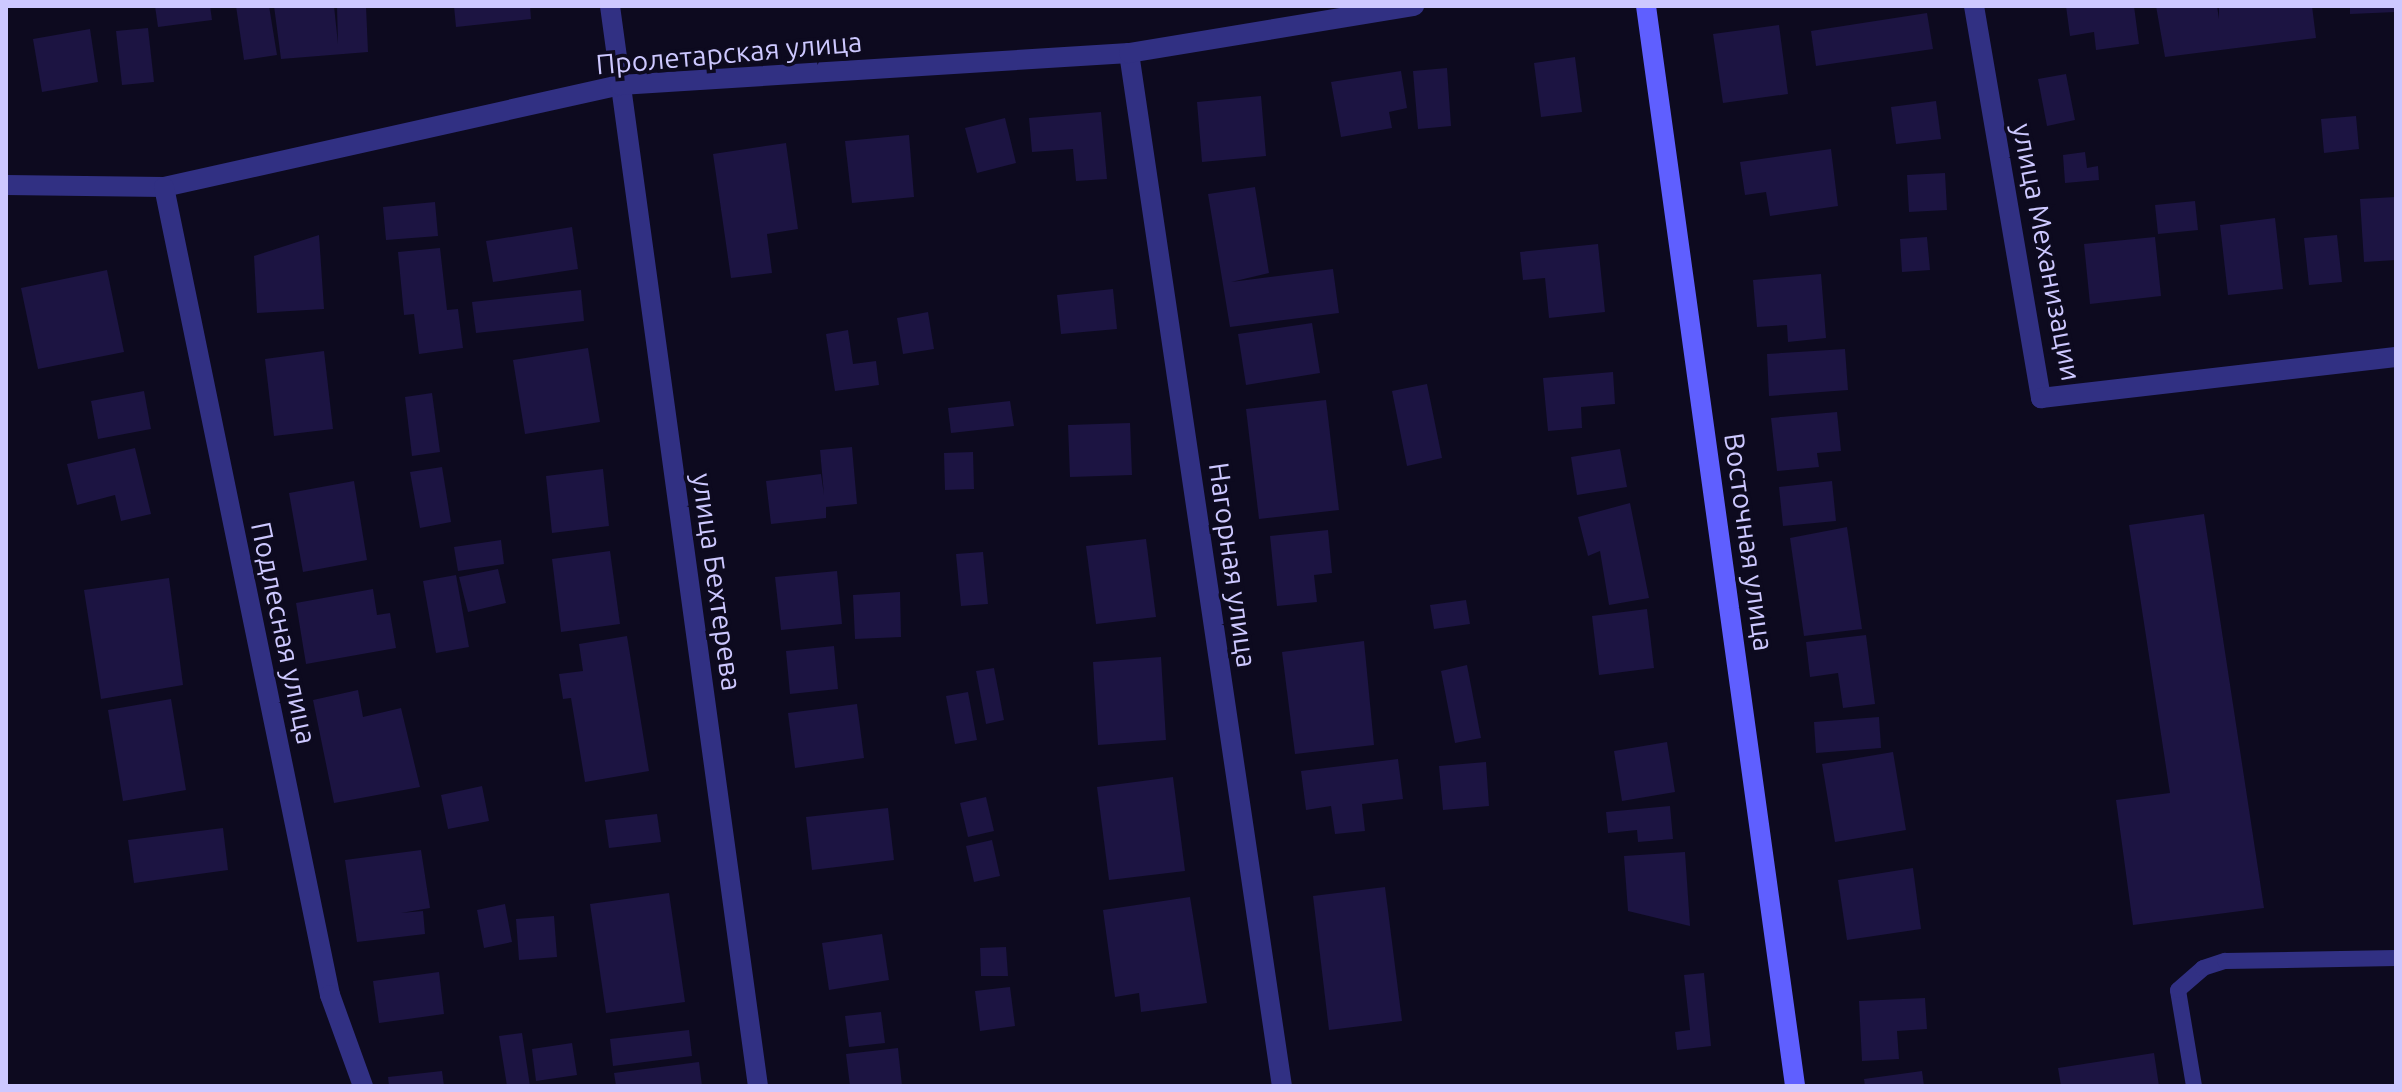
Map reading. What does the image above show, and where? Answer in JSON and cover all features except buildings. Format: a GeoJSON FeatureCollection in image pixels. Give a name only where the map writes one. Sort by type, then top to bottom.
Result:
{"type":"FeatureCollection","features":[{"type":"Feature","properties":{"kind":"street","name":"улица Бехтерева"},"geometry":{"type":"LineString","coordinates":[[610,6],[758,1086]]}},
{"type":"Feature","properties":{"kind":"street","name":"Пролетарская улица"},"geometry":{"type":"LineString","coordinates":[[6,185],[164,187],[620,85],[1129,53],[1414,6]]}},
{"type":"Feature","properties":{"kind":"street","name":"Восточная улица"},"geometry":{"type":"LineString","coordinates":[[1646,6],[1795,1086]]}},
{"type":"Feature","properties":{"kind":"street","name":"улица Механизации"},"geometry":{"type":"LineString","coordinates":[[1974,6],[2041,398],[2396,357]]}},
{"type":"Feature","properties":{"kind":"street","name":"Нагорная улица"},"geometry":{"type":"LineString","coordinates":[[1129,53],[1282,1086]]}},
{"type":"Feature","properties":{"kind":"street","name":"Подлесная улица"},"geometry":{"type":"LineString","coordinates":[[164,187],[330,995],[363,1086]]}},
{"type":"Feature","properties":{"kind":"lane"},"geometry":{"type":"LineString","coordinates":[[2194,1086],[2178,990],[2203,968],[2225,961],[2396,958]]}}]}
